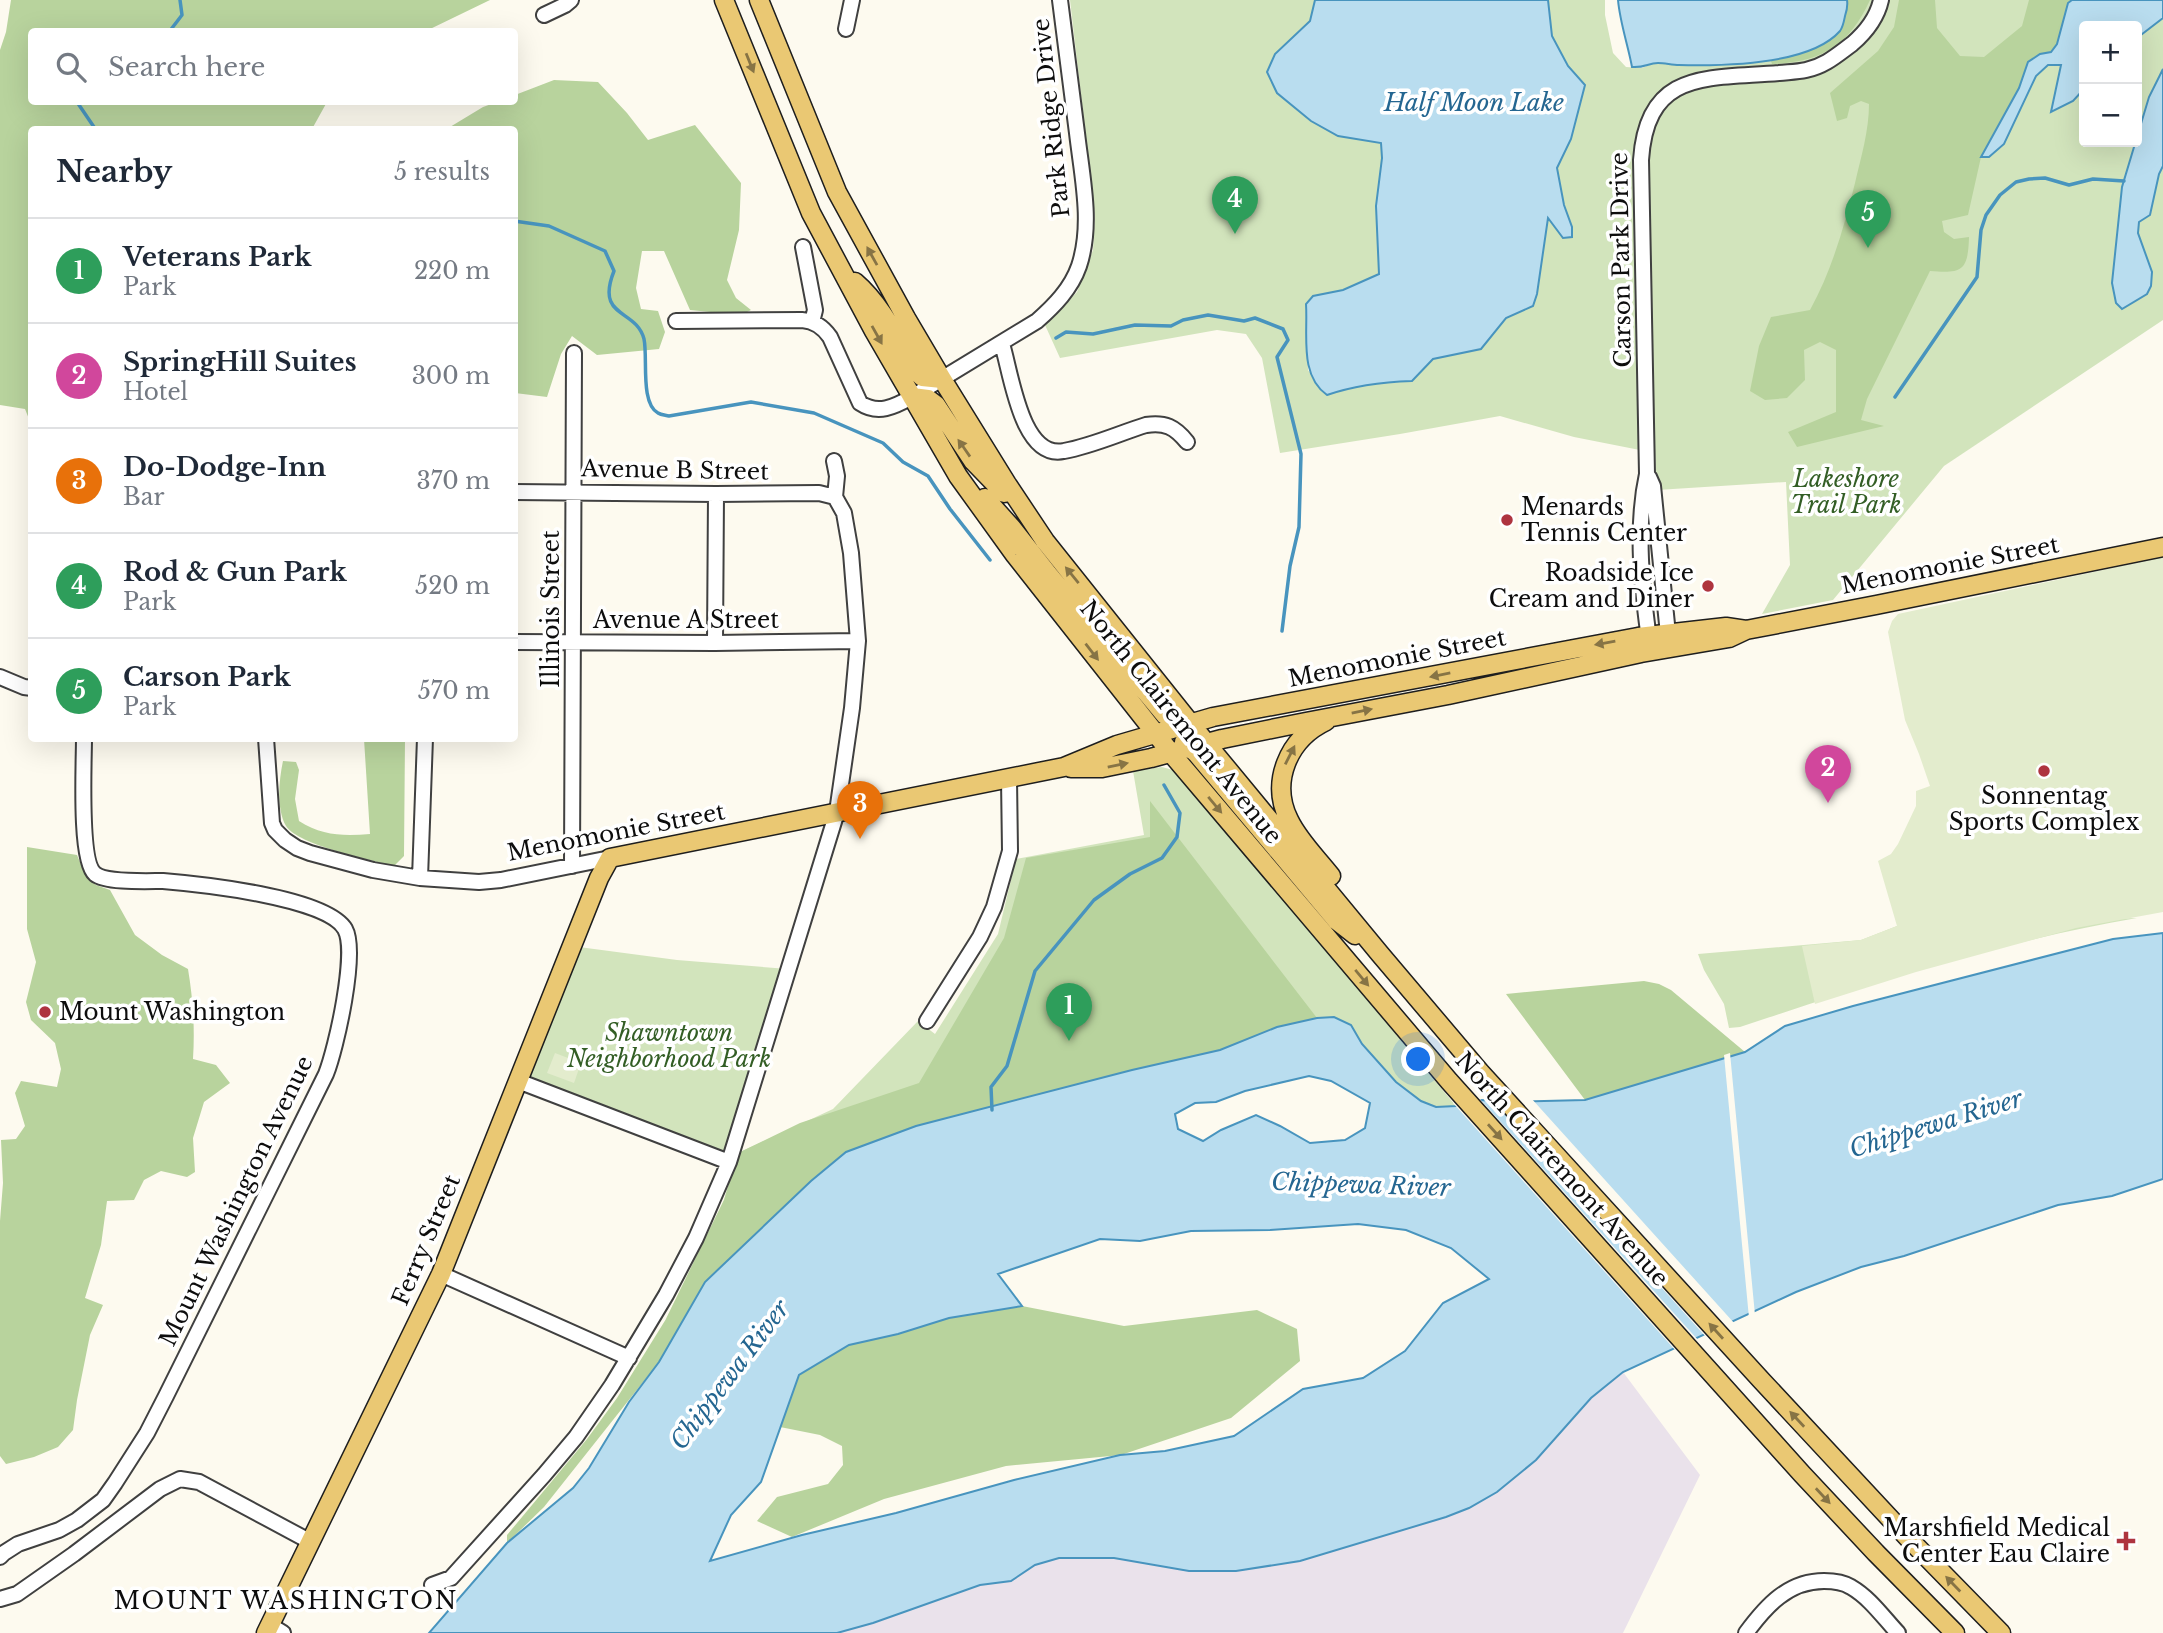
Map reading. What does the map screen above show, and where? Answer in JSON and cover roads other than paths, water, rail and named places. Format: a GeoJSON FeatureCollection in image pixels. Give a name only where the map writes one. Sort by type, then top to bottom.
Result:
{"type":"FeatureCollection","features":[{"type":"Feature","properties":{"kind":"main road","name":"North Clairemont Avenue"},"geometry":{"type":"LineString","coordinates":[[724,0],[811,214],[953,468],[1015,555],[1171,753],[1449,1082],[1875,1553],[1955,1633]]}},
{"type":"Feature","properties":{"kind":"main road","name":"North Clairemont Avenue"},"geometry":{"type":"LineString","coordinates":[[759,0],[837,192],[906,318],[1027,515],[1185,725]]}},
{"type":"Feature","properties":{"kind":"main road"},"geometry":{"type":"LineString","coordinates":[[842,270],[865,291],[917,372],[922,376],[942,379]]}},
{"type":"Feature","properties":{"kind":"main road"},"geometry":{"type":"LineString","coordinates":[[912,397],[928,399],[936,405],[973,461],[1027,515]]}},
{"type":"Feature","properties":{"kind":"main road"},"geometry":{"type":"LineString","coordinates":[[953,468],[996,509],[1159,708],[1185,725],[1198,745]]}},
{"type":"Feature","properties":{"kind":"main road","name":"Menomonie Street"},"geometry":{"type":"LineString","coordinates":[[610,858],[1064,767],[1117,745],[1213,717],[1659,643],[1729,638],[1746,630],[2163,547]]}},
{"type":"Feature","properties":{"kind":"main road","name":"Menomonie Street"},"geometry":{"type":"LineString","coordinates":[[1064,767],[1102,768],[1659,643]]}},
{"type":"Feature","properties":{"kind":"main road"},"geometry":{"type":"LineString","coordinates":[[1336,717],[1319,724],[1303,736],[1288,756],[1282,776],[1281,798],[1284,809],[1301,839],[1392,951],[1435,1017]]}},
{"type":"Feature","properties":{"kind":"main road"},"geometry":{"type":"LineString","coordinates":[[1156,734],[1198,745]]}},
{"type":"Feature","properties":{"kind":"main road","name":"North Clairemont Avenue"},"geometry":{"type":"LineString","coordinates":[[1198,745],[1480,1072],[1762,1381],[2001,1633]]}},
{"type":"Feature","properties":{"kind":"main road","name":"Ferry Street"},"geometry":{"type":"LineString","coordinates":[[273,1630],[311,1542],[441,1274],[595,888],[610,858]]}},
{"type":"Feature","properties":{"kind":"street"},"geometry":{"type":"LineString","coordinates":[[544,15],[571,0]]}},
{"type":"Feature","properties":{"kind":"street"},"geometry":{"type":"LineString","coordinates":[[846,29],[852,0]]}},
{"type":"Feature","properties":{"kind":"street","name":"Park Ridge Drive"},"geometry":{"type":"LineString","coordinates":[[813,322],[830,337],[860,403],[873,409],[885,409],[912,397],[1037,321],[1070,285],[1082,255],[1086,223],[1060,0]]}},
{"type":"Feature","properties":{"kind":"street","name":"Carson Park Drive"},"geometry":{"type":"LineString","coordinates":[[1659,643],[1653,486],[1647,474],[1641,160],[1642,140],[1652,110],[1672,90],[1684,84],[1710,78],[1805,70],[1828,63],[1858,38],[1874,20],[1881,0]]}},
{"type":"Feature","properties":{"kind":"street"},"geometry":{"type":"LineString","coordinates":[[676,321],[813,322],[814,310],[803,247]]}},
{"type":"Feature","properties":{"kind":"street"},"geometry":{"type":"LineString","coordinates":[[1002,344],[1030,434],[1048,450],[1064,451],[1146,425],[1157,424],[1170,426],[1187,442]]}},
{"type":"Feature","properties":{"kind":"street","name":"Illinois Street"},"geometry":{"type":"LineString","coordinates":[[572,866],[574,353]]}},
{"type":"Feature","properties":{"kind":"street"},"geometry":{"type":"LineString","coordinates":[[432,1585],[451,1578],[576,1437],[629,1358],[666,1296],[696,1238],[729,1162],[836,812],[852,708],[858,640],[850,541],[844,513],[835,498],[835,461]]}},
{"type":"Feature","properties":{"kind":"street","name":"Avenue B Street"},"geometry":{"type":"LineString","coordinates":[[518,492],[819,493],[835,498]]}},
{"type":"Feature","properties":{"kind":"street"},"geometry":{"type":"LineString","coordinates":[[715,643],[716,494]]}},
{"type":"Feature","properties":{"kind":"street","name":"Avenue A Street"},"geometry":{"type":"LineString","coordinates":[[518,642],[715,643],[858,640]]}},
{"type":"Feature","properties":{"kind":"street"},"geometry":{"type":"LineString","coordinates":[[0,677],[28,688]]}},
{"type":"Feature","properties":{"kind":"street","name":"Mount Washington Avenue"},"geometry":{"type":"LineString","coordinates":[[0,1558],[18,1544],[59,1530],[103,1500],[147,1433],[326,1074],[338,1029],[348,965],[349,945],[345,929],[329,915],[308,906],[222,888],[106,878],[94,874],[88,863],[85,837],[84,742]]}},
{"type":"Feature","properties":{"kind":"street","name":"Menomonie Street"},"geometry":{"type":"LineString","coordinates":[[266,742],[272,823],[285,840],[297,848],[373,870],[420,878],[479,882],[610,858]]}},
{"type":"Feature","properties":{"kind":"street"},"geometry":{"type":"LineString","coordinates":[[420,878],[425,742]]}},
{"type":"Feature","properties":{"kind":"street"},"geometry":{"type":"LineString","coordinates":[[927,1021],[980,937],[994,907],[1010,850],[1009,779]]}},
{"type":"Feature","properties":{"kind":"street"},"geometry":{"type":"LineString","coordinates":[[518,1081],[729,1162]]}},
{"type":"Feature","properties":{"kind":"street"},"geometry":{"type":"LineString","coordinates":[[441,1274],[629,1358]]}},
{"type":"Feature","properties":{"kind":"street"},"geometry":{"type":"LineString","coordinates":[[0,1599],[17,1594],[74,1555],[160,1489],[180,1479],[199,1482],[311,1542]]}},
{"type":"Feature","properties":{"kind":"street"},"geometry":{"type":"LineString","coordinates":[[1746,1633],[1762,1611],[1787,1590],[1805,1583],[1827,1581],[1853,1588],[1870,1602],[1898,1633]]}},
{"type":"Feature","properties":{"kind":"water","name":"Half Moon Lake"},"geometry":{"type":"Polygon","coordinates":[[[1315,0],[1548,0],[1552,36],[1568,66],[1585,85],[1571,139],[1557,168],[1564,205],[1572,227],[1572,237],[1563,238],[1548,218],[1533,306],[1506,318],[1481,349],[1433,359],[1412,381],[1369,385],[1327,395],[1318,387],[1309,366],[1306,304],[1313,296],[1343,290],[1379,274],[1376,206],[1382,158],[1381,143],[1338,136],[1311,121],[1277,93],[1267,72],[1275,54],[1310,21],[1315,0]]]}},
{"type":"Feature","properties":{"kind":"water"},"geometry":{"type":"Polygon","coordinates":[[[1618,0],[1847,0],[1847,10],[1840,31],[1826,42],[1787,57],[1741,64],[1658,63],[1632,67],[1618,0]]]}},
{"type":"Feature","properties":{"kind":"water"},"geometry":{"type":"Polygon","coordinates":[[[2072,0],[2163,0],[2163,18],[2142,34],[2142,21],[2079,21],[2079,94],[2073,101],[2051,112],[2061,65],[2048,65],[2036,76],[2004,144],[1989,157],[1981,157],[2019,88],[2028,62],[2040,54],[2051,52],[2057,44],[2068,3],[2072,0]]]}},
{"type":"Feature","properties":{"kind":"water"},"geometry":{"type":"Polygon","coordinates":[[[2163,69],[2163,166],[2150,215],[2139,222],[2138,233],[2152,272],[2151,286],[2147,294],[2122,309],[2116,303],[2112,283],[2122,187],[2134,147],[2142,147],[2142,120],[2149,97],[2163,69]]]}},
{"type":"Feature","properties":{"kind":"water","name":"Chippewa River"},"geometry":{"type":"Polygon","coordinates":[[[2163,933],[2163,1179],[2112,1196],[2058,1205],[1904,1256],[1861,1267],[1796,1292],[1623,1372],[1591,1398],[1536,1460],[1497,1492],[1469,1508],[1300,1561],[1236,1571],[1189,1571],[1114,1558],[1059,1558],[1035,1565],[1011,1581],[980,1585],[837,1633],[429,1633],[507,1543],[573,1488],[589,1468],[629,1402],[659,1362],[705,1282],[811,1181],[846,1152],[916,1126],[1220,1050],[1277,1027],[1317,1018],[1334,1017],[1351,1025],[1362,1044],[1396,1082],[1421,1101],[1436,1107],[1482,1100],[1585,1100],[1745,1052],[1785,1026],[2113,939],[2163,933]],[[1309,1076],[1245,1091],[1216,1102],[1195,1103],[1175,1114],[1178,1129],[1203,1141],[1256,1115],[1310,1143],[1345,1140],[1365,1128],[1370,1103],[1331,1081],[1309,1076]],[[1358,1224],[1270,1230],[1191,1231],[1140,1241],[1100,1239],[998,1274],[1022,1306],[949,1318],[898,1334],[849,1345],[799,1375],[761,1482],[731,1515],[710,1561],[1014,1480],[1120,1455],[1165,1451],[1234,1436],[1303,1389],[1363,1378],[1405,1351],[1443,1303],[1489,1279],[1451,1248],[1406,1230],[1358,1224]]]}},
{"type":"Feature","properties":{"kind":"waterway"},"geometry":{"type":"LineString","coordinates":[[172,28],[182,15],[180,0]]}},
{"type":"Feature","properties":{"kind":"waterway"},"geometry":{"type":"LineString","coordinates":[[79,105],[93,126]]}},
{"type":"Feature","properties":{"kind":"waterway"},"geometry":{"type":"LineString","coordinates":[[1895,397],[1977,277],[1981,230],[1986,215],[2000,195],[2016,182],[2029,179],[2045,178],[2069,185],[2093,179],[2124,181]]}},
{"type":"Feature","properties":{"kind":"waterway"},"geometry":{"type":"LineString","coordinates":[[518,222],[549,226],[605,251],[614,271],[610,298],[613,305],[640,329],[644,339],[649,400],[658,413],[669,416],[751,402],[814,413],[883,443],[903,462],[928,476],[990,560]]}},
{"type":"Feature","properties":{"kind":"waterway"},"geometry":{"type":"LineString","coordinates":[[1056,338],[1066,332],[1093,334],[1135,325],[1171,326],[1183,320],[1208,315],[1244,321],[1255,318],[1283,329],[1288,340],[1277,357],[1301,454],[1299,527],[1290,566],[1282,631]]}},
{"type":"Feature","properties":{"kind":"waterway"},"geometry":{"type":"LineString","coordinates":[[992,1110],[991,1087],[1007,1066],[1035,971],[1094,900],[1130,874],[1162,858],[1177,837],[1180,813],[1164,785]]}},
{"type":"Feature","properties":{"kind":"place","name":"Rod & Gun Park"},"geometry":{"type":"Point","coordinates":[1235,234]}},
{"type":"Feature","properties":{"kind":"place","name":"Carson Park"},"geometry":{"type":"Point","coordinates":[1868,248]}},
{"type":"Feature","properties":{"kind":"place","name":"Menards Tennis Center"},"geometry":{"type":"Point","coordinates":[1507,520]}},
{"type":"Feature","properties":{"kind":"place","name":"Roadside Ice Cream and Diner"},"geometry":{"type":"Point","coordinates":[1708,586]}},
{"type":"Feature","properties":{"kind":"place","name":"Sonnentag Sports Complex"},"geometry":{"type":"Point","coordinates":[2044,771]}},
{"type":"Feature","properties":{"kind":"place","name":"SpringHill Suites"},"geometry":{"type":"Point","coordinates":[1828,803]}},
{"type":"Feature","properties":{"kind":"place","name":"Do-Dodge-Inn"},"geometry":{"type":"Point","coordinates":[860,839]}},
{"type":"Feature","properties":{"kind":"place","name":"Mount Washington"},"geometry":{"type":"Point","coordinates":[45,1012]}},
{"type":"Feature","properties":{"kind":"place","name":"Veterans Park"},"geometry":{"type":"Point","coordinates":[1069,1041]}},
{"type":"Feature","properties":{"kind":"place","name":"Marshfield Medical Center Eau Claire"},"geometry":{"type":"Point","coordinates":[2126,1541]}},
{"type":"Feature","properties":{"kind":"district","name":"MOUNT WASHINGTON"},"geometry":{"type":"Point","coordinates":[286,1601]}},
{"type":"Feature","properties":{"kind":"park label","name":"Lakeshore Trail Park"},"geometry":{"type":"Point","coordinates":[1846,492]}},
{"type":"Feature","properties":{"kind":"park label","name":"Shawntown Neighborhood Park"},"geometry":{"type":"Point","coordinates":[669,1046]}}]}
